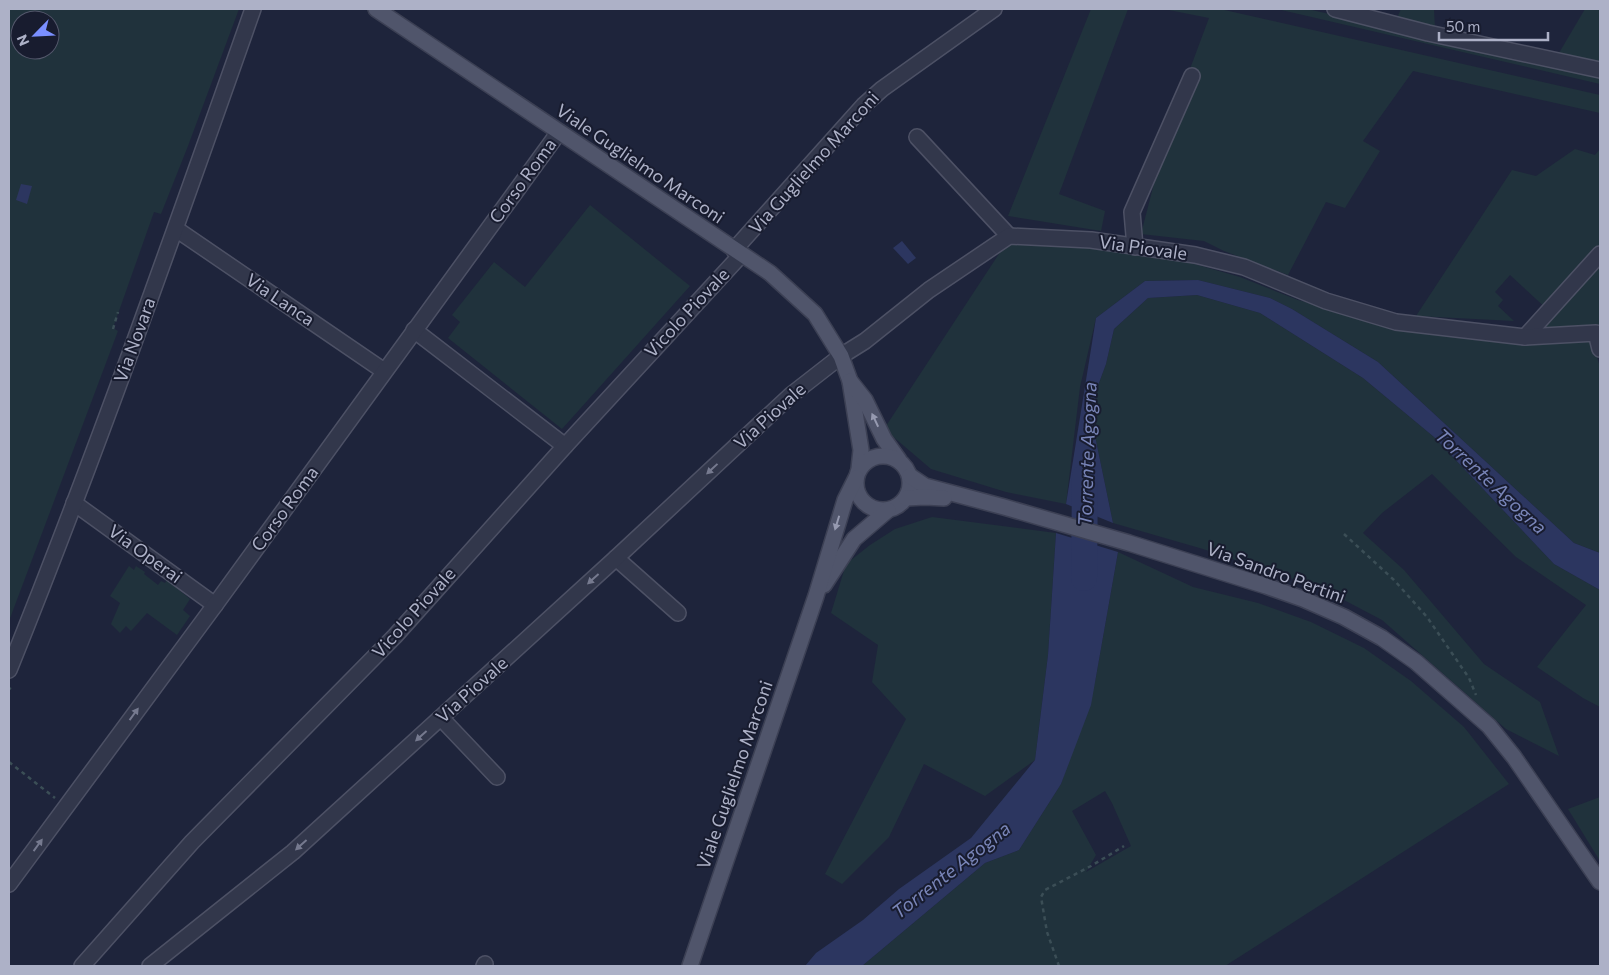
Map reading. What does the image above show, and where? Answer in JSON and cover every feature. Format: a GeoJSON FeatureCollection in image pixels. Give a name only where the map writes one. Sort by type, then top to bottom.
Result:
{"type":"FeatureCollection","features":[{"type":"Feature","properties":{"kind":"main road","name":"Viale Guglielmo Marconi"},"geometry":{"type":"LineString","coordinates":[[376,9],[770,273],[815,314],[841,356],[850,381],[860,450],[858,474],[844,500],[816,596],[690,966]]}},
{"type":"Feature","properties":{"kind":"main road","name":"Viale Guglielmo Marconi"},"geometry":{"type":"LineString","coordinates":[[850,381],[865,400],[884,439],[899,460]]}},
{"type":"Feature","properties":{"kind":"main road"},"geometry":{"type":"LineString","coordinates":[[882,456],[890,456],[899,460],[906,467],[910,476],[911,484],[906,498],[895,508],[888,510],[871,508],[859,495],[856,487],[858,474],[865,462],[882,456]]}},
{"type":"Feature","properties":{"kind":"main road","name":"Via Sandro Pertini"},"geometry":{"type":"LineString","coordinates":[[910,476],[925,486],[1039,516],[1303,599],[1344,617],[1382,638],[1416,662],[1489,726],[1514,757],[1600,882]]}},
{"type":"Feature","properties":{"kind":"main road","name":"Via Sandro Pertini"},"geometry":{"type":"LineString","coordinates":[[906,498],[925,497],[980,500]]}},
{"type":"Feature","properties":{"kind":"main road","name":"Viale Guglielmo Marconi"},"geometry":{"type":"LineString","coordinates":[[816,596],[854,539],[888,510]]}},
{"type":"Feature","properties":{"kind":"street","name":"Via Novara"},"geometry":{"type":"LineString","coordinates":[[9,666],[74,503],[176,229],[253,9]]}},
{"type":"Feature","properties":{"kind":"street","name":"Via Guglielmo Marconi"},"geometry":{"type":"LineString","coordinates":[[738,252],[864,106],[882,89],[994,9]]}},
{"type":"Feature","properties":{"kind":"street"},"geometry":{"type":"LineString","coordinates":[[1335,9],[1428,33],[1600,70]]}},
{"type":"Feature","properties":{"kind":"street"},"geometry":{"type":"LineString","coordinates":[[1135,247],[1132,212],[1192,76]]}},
{"type":"Feature","properties":{"kind":"street","name":"Corso Roma"},"geometry":{"type":"LineString","coordinates":[[9,884],[215,605],[559,132]]}},
{"type":"Feature","properties":{"kind":"street"},"geometry":{"type":"LineString","coordinates":[[917,136],[1009,236]]}},
{"type":"Feature","properties":{"kind":"street","name":"Via Lanca"},"geometry":{"type":"LineString","coordinates":[[176,229],[384,371]]}},
{"type":"Feature","properties":{"kind":"street","name":"Via Piovale"},"geometry":{"type":"LineString","coordinates":[[150,966],[293,852],[616,558],[791,395],[929,290],[1009,236],[1091,240],[1195,255],[1244,266],[1326,302],[1396,322],[1525,337],[1596,333],[1600,349]]}},
{"type":"Feature","properties":{"kind":"street","name":"Vicolo Piovale"},"geometry":{"type":"LineString","coordinates":[[82,966],[192,842],[395,636],[738,252]]}},
{"type":"Feature","properties":{"kind":"street"},"geometry":{"type":"LineString","coordinates":[[1525,337],[1600,254]]}},
{"type":"Feature","properties":{"kind":"street"},"geometry":{"type":"LineString","coordinates":[[414,330],[564,446]]}},
{"type":"Feature","properties":{"kind":"street","name":"Via Operai"},"geometry":{"type":"LineString","coordinates":[[74,503],[215,605]]}},
{"type":"Feature","properties":{"kind":"street"},"geometry":{"type":"LineString","coordinates":[[616,558],[678,613]]}},
{"type":"Feature","properties":{"kind":"street"},"geometry":{"type":"LineString","coordinates":[[441,718],[497,777]]}},
{"type":"Feature","properties":{"kind":"path"},"geometry":{"type":"LineString","coordinates":[[113,328],[118,312]]}},
{"type":"Feature","properties":{"kind":"path"},"geometry":{"type":"LineString","coordinates":[[1344,534],[1394,580],[1426,617],[1469,678],[1479,702]]}},
{"type":"Feature","properties":{"kind":"path"},"geometry":{"type":"LineString","coordinates":[[9,762],[58,800]]}},
{"type":"Feature","properties":{"kind":"path"},"geometry":{"type":"LineString","coordinates":[[1059,966],[1047,932],[1041,897],[1045,890],[1092,866],[1124,846]]}},
{"type":"Feature","properties":{"kind":"shaded area"},"geometry":{"type":"Polygon","coordinates":[[[9,9],[239,9],[161,214],[154,212],[113,328],[118,331],[9,621],[9,9]]]}},
{"type":"Feature","properties":{"kind":"shaded area"},"geometry":{"type":"Polygon","coordinates":[[[1091,9],[1128,9],[1059,194],[1105,211],[1101,231],[1008,216],[1091,9]]]}},
{"type":"Feature","properties":{"kind":"shaded area"},"geometry":{"type":"Polygon","coordinates":[[[1164,9],[1220,9],[1600,95],[1600,113],[1413,71],[1363,141],[1380,151],[1345,208],[1326,202],[1288,275],[1224,251],[1204,241],[1141,234],[1169,125],[1209,18],[1164,9]]]}},
{"type":"Feature","properties":{"kind":"shaded area"},"geometry":{"type":"Polygon","coordinates":[[[1277,9],[1307,9],[1600,74],[1600,84],[1277,9]]]}},
{"type":"Feature","properties":{"kind":"shaded area"},"geometry":{"type":"Polygon","coordinates":[[[1401,9],[1434,9],[1435,29],[1396,20],[1401,9]]]}},
{"type":"Feature","properties":{"kind":"shaded area"},"geometry":{"type":"Polygon","coordinates":[[[1585,9],[1600,9],[1600,63],[1559,53],[1585,9]]]}},
{"type":"Feature","properties":{"kind":"shaded area"},"geometry":{"type":"Polygon","coordinates":[[[1575,149],[1595,155],[1600,149],[1600,332],[1525,337],[1548,310],[1510,275],[1495,292],[1503,300],[1498,306],[1514,321],[1416,316],[1512,170],[1536,176],[1575,149]]]}},
{"type":"Feature","properties":{"kind":"shaded area"},"geometry":{"type":"Polygon","coordinates":[[[590,205],[690,286],[562,429],[448,338],[460,322],[452,315],[494,262],[525,287],[590,205]]]}},
{"type":"Feature","properties":{"kind":"shaded area"},"geometry":{"type":"Polygon","coordinates":[[[1010,237],[1143,254],[1191,263],[1240,277],[1298,300],[1409,328],[1591,337],[1600,367],[1600,553],[1574,543],[1378,362],[1292,309],[1270,298],[1198,280],[1145,281],[1096,318],[1080,387],[1066,504],[1006,492],[931,469],[884,429],[1010,237]]]}},
{"type":"Feature","properties":{"kind":"shaded area"},"geometry":{"type":"Polygon","coordinates":[[[1197,295],[1260,313],[1363,378],[1434,437],[1554,564],[1600,590],[1600,707],[1583,698],[1537,667],[1586,605],[1516,557],[1432,474],[1382,513],[1363,533],[1404,570],[1484,664],[1540,702],[1559,756],[1506,729],[1382,620],[1323,589],[1203,549],[1113,523],[1094,431],[1096,391],[1106,364],[1114,329],[1148,298],[1197,295]]]}},
{"type":"Feature","properties":{"kind":"shaded area"},"geometry":{"type":"Polygon","coordinates":[[[932,517],[1056,533],[1048,655],[1035,760],[985,796],[924,764],[889,837],[842,884],[825,874],[906,719],[872,682],[878,645],[831,613],[846,564],[870,545],[895,529],[932,517]]]}},
{"type":"Feature","properties":{"kind":"shaded area"},"geometry":{"type":"Polygon","coordinates":[[[1118,552],[1193,587],[1258,603],[1311,622],[1364,648],[1411,681],[1464,727],[1509,784],[1225,966],[862,966],[985,863],[1019,850],[1061,784],[1095,682],[1118,552]],[[1105,791],[1072,811],[1096,855],[1086,872],[1131,846],[1105,791]]]}},
{"type":"Feature","properties":{"kind":"shaded area"},"geometry":{"type":"Polygon","coordinates":[[[129,566],[134,570],[136,566],[158,585],[161,581],[165,583],[167,580],[190,599],[183,610],[190,616],[177,635],[147,613],[131,631],[126,626],[120,633],[111,624],[120,603],[110,596],[129,566]]]}},
{"type":"Feature","properties":{"kind":"shaded area"},"geometry":{"type":"Polygon","coordinates":[[[1600,797],[1600,861],[1568,809],[1600,797]]]}},
{"type":"Feature","properties":{"kind":"water"},"geometry":{"type":"Polygon","coordinates":[[[21,184],[32,186],[27,204],[16,200],[21,184]]]}},
{"type":"Feature","properties":{"kind":"water"},"geometry":{"type":"Polygon","coordinates":[[[902,241],[916,258],[908,264],[893,248],[902,241]]]}},
{"type":"Feature","properties":{"kind":"water"},"geometry":{"type":"Polygon","coordinates":[[[1198,280],[1270,298],[1292,309],[1378,362],[1574,543],[1600,553],[1600,590],[1554,564],[1434,437],[1363,378],[1260,313],[1197,295],[1148,298],[1114,329],[1106,364],[1096,391],[1094,431],[1113,523],[1066,504],[1096,318],[1145,281],[1198,280]]]}},
{"type":"Feature","properties":{"kind":"water"},"geometry":{"type":"Polygon","coordinates":[[[1056,533],[1118,552],[1091,705],[1061,784],[1019,850],[985,863],[862,966],[805,966],[816,953],[863,920],[899,889],[971,838],[1035,760],[1048,655],[1056,533]]]}},
{"type":"Feature","properties":{"kind":"waterway","name":"Torrente Agogna"},"geometry":{"type":"LineString","coordinates":[[1084,578],[1085,477]]}}]}
